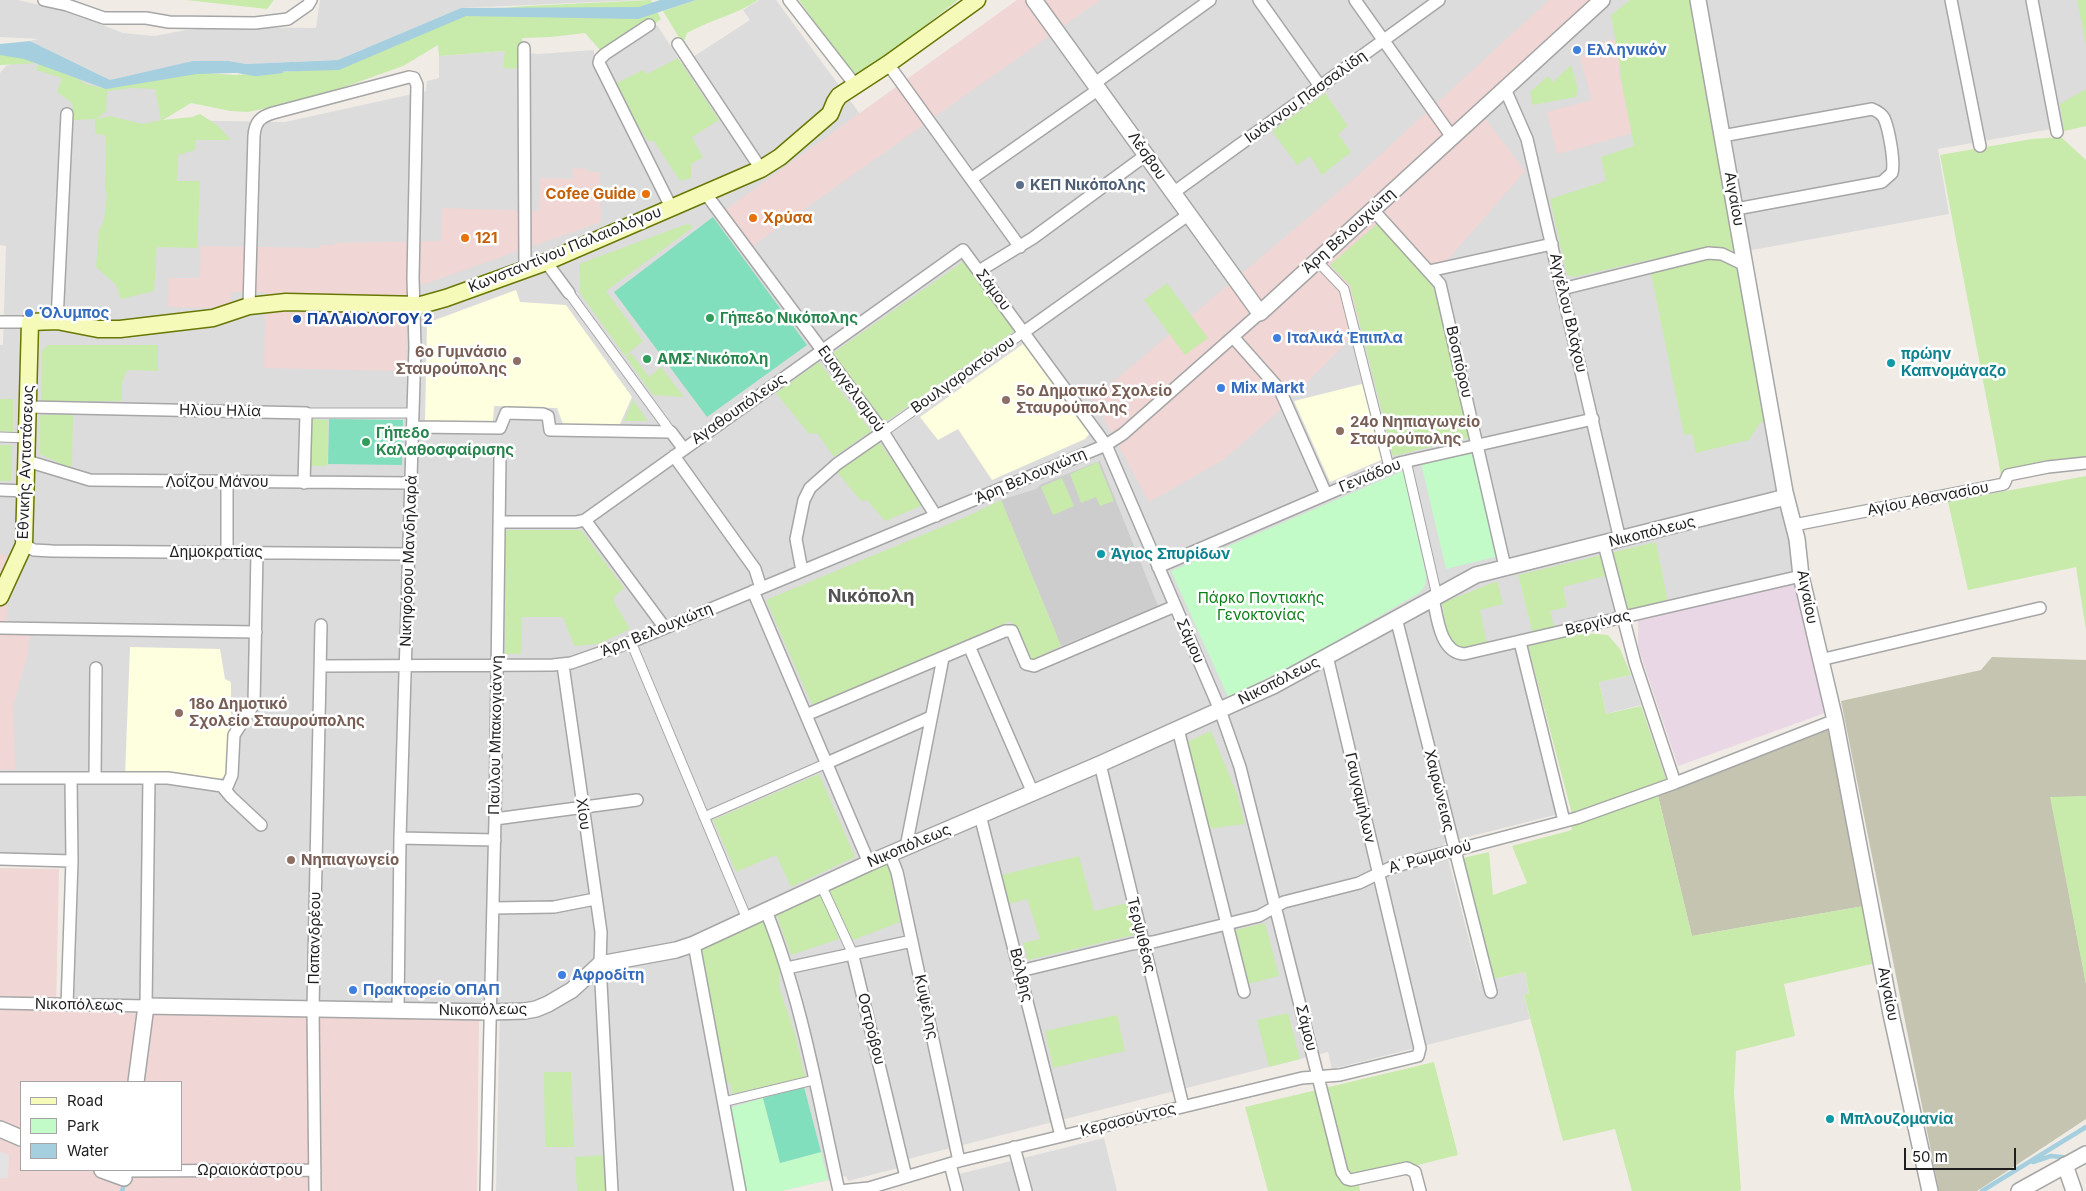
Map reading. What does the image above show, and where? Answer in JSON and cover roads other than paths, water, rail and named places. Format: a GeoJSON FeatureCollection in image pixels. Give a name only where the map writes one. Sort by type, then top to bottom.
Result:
{"type":"FeatureCollection","features":[{"type":"Feature","properties":{"kind":"main road","name":"Κωνσταντίνου Παλαιολόγου"},"geometry":{"type":"LineString","coordinates":[[30,322],[57,321],[98,329],[132,328],[213,318],[249,306],[286,302],[414,306],[446,298],[546,262],[761,169],[780,157],[830,114],[835,102],[977,0]]}},
{"type":"Feature","properties":{"kind":"main road","name":"Εθνικής Αντιστάσεως"},"geometry":{"type":"LineString","coordinates":[[0,597],[24,545],[30,322]]}},
{"type":"Feature","properties":{"kind":"street"},"geometry":{"type":"LineString","coordinates":[[44,0],[67,5],[104,18],[146,18],[169,22],[255,23],[288,19],[308,5],[311,0]]}},
{"type":"Feature","properties":{"kind":"street"},"geometry":{"type":"LineString","coordinates":[[789,0],[856,86]]}},
{"type":"Feature","properties":{"kind":"street","name":"Λέσβου"},"geometry":{"type":"LineString","coordinates":[[1034,0],[1260,313]]}},
{"type":"Feature","properties":{"kind":"street"},"geometry":{"type":"LineString","coordinates":[[972,179],[1210,0]]}},
{"type":"Feature","properties":{"kind":"street"},"geometry":{"type":"LineString","coordinates":[[1259,0],[1320,86]]}},
{"type":"Feature","properties":{"kind":"street"},"geometry":{"type":"LineString","coordinates":[[1354,0],[1452,137]]}},
{"type":"Feature","properties":{"kind":"street","name":"Ιωάννου Πασσαλίδη"},"geometry":{"type":"LineString","coordinates":[[1173,193],[1439,0]]}},
{"type":"Feature","properties":{"kind":"street","name":"Άρη Βελουχιώτη"},"geometry":{"type":"LineString","coordinates":[[321,666],[497,666],[571,663],[631,642],[1106,445],[1123,434],[1260,313],[1602,0]]}},
{"type":"Feature","properties":{"kind":"street","name":"Αιγαίου"},"geometry":{"type":"LineString","coordinates":[[1698,0],[1786,497],[1799,552],[1801,576],[1835,720],[1891,1014],[1930,1191]]}},
{"type":"Feature","properties":{"kind":"street"},"geometry":{"type":"LineString","coordinates":[[1951,0],[1980,146]]}},
{"type":"Feature","properties":{"kind":"street"},"geometry":{"type":"LineString","coordinates":[[2032,0],[2056,132]]}},
{"type":"Feature","properties":{"kind":"street"},"geometry":{"type":"LineString","coordinates":[[649,25],[601,57],[599,64],[671,207]]}},
{"type":"Feature","properties":{"kind":"street"},"geometry":{"type":"LineString","coordinates":[[678,44],[761,169]]}},
{"type":"Feature","properties":{"kind":"street"},"geometry":{"type":"LineString","coordinates":[[524,48],[524,270]]}},
{"type":"Feature","properties":{"kind":"street"},"geometry":{"type":"LineString","coordinates":[[888,64],[1020,246]]}},
{"type":"Feature","properties":{"kind":"street","name":"Νικηφόρου Μανδηλαρά"},"geometry":{"type":"LineString","coordinates":[[249,306],[254,130],[257,122],[266,115],[390,82],[412,77],[415,79],[417,85],[413,427],[400,838],[398,1010]]}},
{"type":"Feature","properties":{"kind":"street","name":"Αγγέλου Βλάχου"},"geometry":{"type":"LineString","coordinates":[[1505,89],[1527,139],[1620,540]]}},
{"type":"Feature","properties":{"kind":"street"},"geometry":{"type":"LineString","coordinates":[[1722,136],[1872,109],[1876,110],[1883,117],[1893,164],[1892,173],[1882,182],[1736,209]]}},
{"type":"Feature","properties":{"kind":"street"},"geometry":{"type":"LineString","coordinates":[[57,321],[67,114]]}},
{"type":"Feature","properties":{"kind":"street"},"geometry":{"type":"LineString","coordinates":[[979,271],[1020,246],[1146,155]]}},
{"type":"Feature","properties":{"kind":"street","name":"Ευαγγελισμού"},"geometry":{"type":"LineString","coordinates":[[706,194],[882,432],[936,516]]}},
{"type":"Feature","properties":{"kind":"street","name":"Βοσπόρου"},"geometry":{"type":"LineString","coordinates":[[1373,210],[1440,284],[1506,567]]}},
{"type":"Feature","properties":{"kind":"street","name":"Βουλγαροκτόνου"},"geometry":{"type":"LineString","coordinates":[[802,571],[796,539],[804,500],[810,488],[837,464],[1188,214]]}},
{"type":"Feature","properties":{"kind":"street"},"geometry":{"type":"LineString","coordinates":[[1429,271],[1552,244]]}},
{"type":"Feature","properties":{"kind":"street","name":"Αγαθουπόλεως"},"geometry":{"type":"LineString","coordinates":[[585,520],[964,250]]}},
{"type":"Feature","properties":{"kind":"street","name":"Σάμου"},"geometry":{"type":"LineString","coordinates":[[964,250],[1106,445],[1220,710],[1240,767],[1344,1176],[1347,1179],[1356,1180],[1407,1168],[1415,1172],[1420,1191]]}},
{"type":"Feature","properties":{"kind":"street"},"geometry":{"type":"LineString","coordinates":[[1562,289],[1708,253],[1722,254],[1745,264]]}},
{"type":"Feature","properties":{"kind":"street"},"geometry":{"type":"LineString","coordinates":[[1317,261],[1344,289],[1389,467]]}},
{"type":"Feature","properties":{"kind":"street"},"geometry":{"type":"LineString","coordinates":[[546,262],[671,432],[678,452],[755,569],[757,590],[826,764],[869,863]]}},
{"type":"Feature","properties":{"kind":"street","name":"Κωνσταντίνου Παλαιολόγου"},"geometry":{"type":"LineString","coordinates":[[0,322],[30,322]]}},
{"type":"Feature","properties":{"kind":"street"},"geometry":{"type":"LineString","coordinates":[[1233,337],[1280,390],[1326,494]]}},
{"type":"Feature","properties":{"kind":"street","name":"Ηλίου Ηλία"},"geometry":{"type":"LineString","coordinates":[[28,407],[306,413],[413,413]]}},
{"type":"Feature","properties":{"kind":"street"},"geometry":{"type":"LineString","coordinates":[[304,482],[306,413]]}},
{"type":"Feature","properties":{"kind":"street"},"geometry":{"type":"LineString","coordinates":[[413,427],[500,428],[506,413],[545,414],[548,416],[550,430],[671,432]]}},
{"type":"Feature","properties":{"kind":"street","name":"Γενιάδου"},"geometry":{"type":"LineString","coordinates":[[1158,567],[1406,461],[1593,419]]}},
{"type":"Feature","properties":{"kind":"street"},"geometry":{"type":"LineString","coordinates":[[0,437],[27,438]]}},
{"type":"Feature","properties":{"kind":"street","name":"Παύλου Μπακογιάννη"},"geometry":{"type":"LineString","coordinates":[[486,1191],[495,840],[500,458]]}},
{"type":"Feature","properties":{"kind":"street","name":"Λοΐζου Μάνου"},"geometry":{"type":"LineString","coordinates":[[27,460],[90,480],[227,483],[411,483]]}},
{"type":"Feature","properties":{"kind":"street"},"geometry":{"type":"LineString","coordinates":[[1406,461],[1435,597]]}},
{"type":"Feature","properties":{"kind":"street","name":"Αγίου Αθανασίου"},"geometry":{"type":"LineString","coordinates":[[1794,525],[2004,484],[2008,475],[2048,467],[2086,463]]}},
{"type":"Feature","properties":{"kind":"street"},"geometry":{"type":"LineString","coordinates":[[227,483],[227,553]]}},
{"type":"Feature","properties":{"kind":"street"},"geometry":{"type":"LineString","coordinates":[[0,490],[26,491]]}},
{"type":"Feature","properties":{"kind":"street","name":"Νικοπόλεως"},"geometry":{"type":"LineString","coordinates":[[0,1004],[525,1011],[548,1004],[572,990],[600,964],[676,950],[694,944],[869,863],[1178,730],[1273,686],[1469,578],[1786,497]]}},
{"type":"Feature","properties":{"kind":"street"},"geometry":{"type":"LineString","coordinates":[[500,522],[576,522],[585,520],[664,628]]}},
{"type":"Feature","properties":{"kind":"street"},"geometry":{"type":"LineString","coordinates":[[1604,544],[1649,706],[1675,783]]}},
{"type":"Feature","properties":{"kind":"street","name":"Δημοκρατίας"},"geometry":{"type":"LineString","coordinates":[[24,545],[39,551],[409,554]]}},
{"type":"Feature","properties":{"kind":"street"},"geometry":{"type":"LineString","coordinates":[[226,789],[232,776],[235,733],[254,704],[257,553]]}},
{"type":"Feature","properties":{"kind":"street","name":"Βεργίνας"},"geometry":{"type":"LineString","coordinates":[[1435,597],[1445,642],[1454,652],[1464,654],[1801,576]]}},
{"type":"Feature","properties":{"kind":"street"},"geometry":{"type":"LineString","coordinates":[[806,715],[1010,630],[1026,664],[1034,666],[1175,606]]}},
{"type":"Feature","properties":{"kind":"street"},"geometry":{"type":"LineString","coordinates":[[1820,660],[2040,608]]}},
{"type":"Feature","properties":{"kind":"street","name":"Χαιρώνειας"},"geometry":{"type":"LineString","coordinates":[[1396,618],[1491,992]]}},
{"type":"Feature","properties":{"kind":"street","name":"Παπανδρέου"},"geometry":{"type":"LineString","coordinates":[[315,1191],[313,1008],[321,625]]}},
{"type":"Feature","properties":{"kind":"street"},"geometry":{"type":"LineString","coordinates":[[0,628],[256,632]]}},
{"type":"Feature","properties":{"kind":"street"},"geometry":{"type":"LineString","coordinates":[[631,642],[747,920]]}},
{"type":"Feature","properties":{"kind":"street"},"geometry":{"type":"LineString","coordinates":[[1520,642],[1564,821]]}},
{"type":"Feature","properties":{"kind":"street"},"geometry":{"type":"LineString","coordinates":[[969,646],[1032,793]]}},
{"type":"Feature","properties":{"kind":"street","name":"Γαυγαμήλων"},"geometry":{"type":"LineString","coordinates":[[1328,656],[1377,874],[1420,1048],[1418,1056]]}},
{"type":"Feature","properties":{"kind":"street"},"geometry":{"type":"LineString","coordinates":[[906,847],[943,658]]}},
{"type":"Feature","properties":{"kind":"street","name":"Χίου"},"geometry":{"type":"LineString","coordinates":[[563,664],[600,932],[612,1191]]}},
{"type":"Feature","properties":{"kind":"street"},"geometry":{"type":"LineString","coordinates":[[95,778],[96,668]]}},
{"type":"Feature","properties":{"kind":"street"},"geometry":{"type":"LineString","coordinates":[[704,817],[932,717]]}},
{"type":"Feature","properties":{"kind":"street","name":"Α΄ Ρωμανού"},"geometry":{"type":"LineString","coordinates":[[1020,971],[1264,914],[1284,902],[1359,883],[1410,862],[1564,821],[1675,783],[1835,720]]}},
{"type":"Feature","properties":{"kind":"street"},"geometry":{"type":"LineString","coordinates":[[1178,730],[1244,992]]}},
{"type":"Feature","properties":{"kind":"street","name":"Τερψιθέας"},"geometry":{"type":"LineString","coordinates":[[1100,764],[1183,1106]]}},
{"type":"Feature","properties":{"kind":"street"},"geometry":{"type":"LineString","coordinates":[[0,778],[168,778],[222,786],[230,797],[261,825]]}},
{"type":"Feature","properties":{"kind":"street"},"geometry":{"type":"LineString","coordinates":[[67,1005],[72,861],[71,778]]}},
{"type":"Feature","properties":{"kind":"street"},"geometry":{"type":"LineString","coordinates":[[136,1081],[146,1006],[149,778]]}},
{"type":"Feature","properties":{"kind":"street"},"geometry":{"type":"LineString","coordinates":[[495,819],[637,800]]}},
{"type":"Feature","properties":{"kind":"street","name":"Βόλβης"},"geometry":{"type":"LineString","coordinates":[[980,815],[1061,1136]]}},
{"type":"Feature","properties":{"kind":"street"},"geometry":{"type":"LineString","coordinates":[[400,838],[495,840]]}},
{"type":"Feature","properties":{"kind":"street","name":"Κυψέλης"},"geometry":{"type":"LineString","coordinates":[[890,854],[897,872],[912,940],[955,1162],[958,1191]]}},
{"type":"Feature","properties":{"kind":"street"},"geometry":{"type":"LineString","coordinates":[[0,859],[72,861]]}},
{"type":"Feature","properties":{"kind":"street","name":"Οστρόβου"},"geometry":{"type":"LineString","coordinates":[[821,885],[852,952],[906,1177]]}},
{"type":"Feature","properties":{"kind":"street"},"geometry":{"type":"LineString","coordinates":[[493,908],[554,907],[595,899]]}},
{"type":"Feature","properties":{"kind":"street"},"geometry":{"type":"LineString","coordinates":[[766,911],[787,968],[839,1191]]}},
{"type":"Feature","properties":{"kind":"street"},"geometry":{"type":"LineString","coordinates":[[787,968],[912,940]]}},
{"type":"Feature","properties":{"kind":"street"},"geometry":{"type":"LineString","coordinates":[[694,944],[740,1191]]}},
{"type":"Feature","properties":{"kind":"street","name":"Κερασούντος"},"geometry":{"type":"LineString","coordinates":[[839,1191],[861,1190],[955,1162],[1302,1078],[1340,1075],[1418,1056]]}},
{"type":"Feature","properties":{"kind":"street"},"geometry":{"type":"LineString","coordinates":[[723,1102],[814,1080]]}},
{"type":"Feature","properties":{"kind":"street"},"geometry":{"type":"LineString","coordinates":[[0,1129],[20,1138]]}},
{"type":"Feature","properties":{"kind":"street"},"geometry":{"type":"LineString","coordinates":[[1014,1148],[1026,1191]]}},
{"type":"Feature","properties":{"kind":"street"},"geometry":{"type":"LineString","coordinates":[[2019,1191],[2086,1154]]}},
{"type":"Feature","properties":{"kind":"street"},"geometry":{"type":"LineString","coordinates":[[2065,1165],[2074,1191]]}},
{"type":"Feature","properties":{"kind":"street","name":"Ωραιοκάστρου"},"geometry":{"type":"LineString","coordinates":[[105,1171],[123,1178],[315,1170]]}},
{"type":"Feature","properties":{"kind":"water"},"geometry":{"type":"Polygon","coordinates":[[[660,0],[696,0],[638,19],[466,16],[339,70],[197,74],[106,89],[24,59],[0,55],[0,44],[30,41],[110,80],[193,61],[229,61],[246,64],[338,60],[461,8],[639,7],[660,0]]]}},
{"type":"Feature","properties":{"kind":"waterway"},"geometry":{"type":"LineString","coordinates":[[239,71],[256,74],[281,71]]}},
{"type":"Feature","properties":{"kind":"waterway"},"geometry":{"type":"LineString","coordinates":[[1982,1191],[2086,1127]]}},
{"type":"Feature","properties":{"kind":"waterway"},"geometry":{"type":"LineString","coordinates":[[2033,1162],[2051,1156],[2071,1158]]}},
{"type":"Feature","properties":{"kind":"place","name":"Ελληνικόν"},"geometry":{"type":"Point","coordinates":[1577,50]}},
{"type":"Feature","properties":{"kind":"place","name":"ΚΕΠ Νικόπολης"},"geometry":{"type":"Point","coordinates":[1020,185]}},
{"type":"Feature","properties":{"kind":"place","name":"Cofee Guide"},"geometry":{"type":"Point","coordinates":[646,194]}},
{"type":"Feature","properties":{"kind":"place","name":"Χρύσα"},"geometry":{"type":"Point","coordinates":[753,218]}},
{"type":"Feature","properties":{"kind":"place","name":"121"},"geometry":{"type":"Point","coordinates":[465,238]}},
{"type":"Feature","properties":{"kind":"place","name":"Όλυμπος"},"geometry":{"type":"Point","coordinates":[29,313]}},
{"type":"Feature","properties":{"kind":"place","name":"Γήπεδο Νικόπολης"},"geometry":{"type":"Point","coordinates":[710,318]}},
{"type":"Feature","properties":{"kind":"place","name":"ΠΑΛΑΙΟΛΟΓΟΥ 2"},"geometry":{"type":"Point","coordinates":[297,319]}},
{"type":"Feature","properties":{"kind":"place","name":"Ιταλικά Έπιπλα"},"geometry":{"type":"Point","coordinates":[1277,338]}},
{"type":"Feature","properties":{"kind":"place","name":"ΑΜΣ Νικόπολη"},"geometry":{"type":"Point","coordinates":[647,359]}},
{"type":"Feature","properties":{"kind":"place","name":"6ο Γυμνάσιο Σταυρούπολης"},"geometry":{"type":"Point","coordinates":[517,361]}},
{"type":"Feature","properties":{"kind":"place","name":"πρώην Καπνομάγαζο"},"geometry":{"type":"Point","coordinates":[1891,363]}},
{"type":"Feature","properties":{"kind":"place","name":"Mix Markt"},"geometry":{"type":"Point","coordinates":[1221,388]}},
{"type":"Feature","properties":{"kind":"place","name":"5ο Δημοτικό Σχολείο Σταυρούπολης"},"geometry":{"type":"Point","coordinates":[1006,400]}},
{"type":"Feature","properties":{"kind":"place","name":"24ο Νηπιαγωγείο Σταυρούπολης"},"geometry":{"type":"Point","coordinates":[1340,431]}},
{"type":"Feature","properties":{"kind":"place","name":"Γήπεδο Καλαθοσφαίρισης"},"geometry":{"type":"Point","coordinates":[366,442]}},
{"type":"Feature","properties":{"kind":"place","name":"Άγιος Σπυρίδων"},"geometry":{"type":"Point","coordinates":[1101,554]}},
{"type":"Feature","properties":{"kind":"place","name":"18ο Δημοτικό Σχολείο Σταυρούπολης"},"geometry":{"type":"Point","coordinates":[179,713]}},
{"type":"Feature","properties":{"kind":"place","name":"Νηπιαγωγείο"},"geometry":{"type":"Point","coordinates":[291,860]}},
{"type":"Feature","properties":{"kind":"place","name":"Αφροδίτη"},"geometry":{"type":"Point","coordinates":[562,975]}},
{"type":"Feature","properties":{"kind":"place","name":"Πρακτορείο ΟΠΑΠ"},"geometry":{"type":"Point","coordinates":[353,990]}},
{"type":"Feature","properties":{"kind":"place","name":"Μπλουζομανία"},"geometry":{"type":"Point","coordinates":[1830,1119]}},
{"type":"Feature","properties":{"kind":"district","name":"Νικόπολη"},"geometry":{"type":"Point","coordinates":[871,597]}},
{"type":"Feature","properties":{"kind":"park label","name":"Πάρκο Ποντιακής Γενοκτονίας"},"geometry":{"type":"Point","coordinates":[1261,606]}}]}
